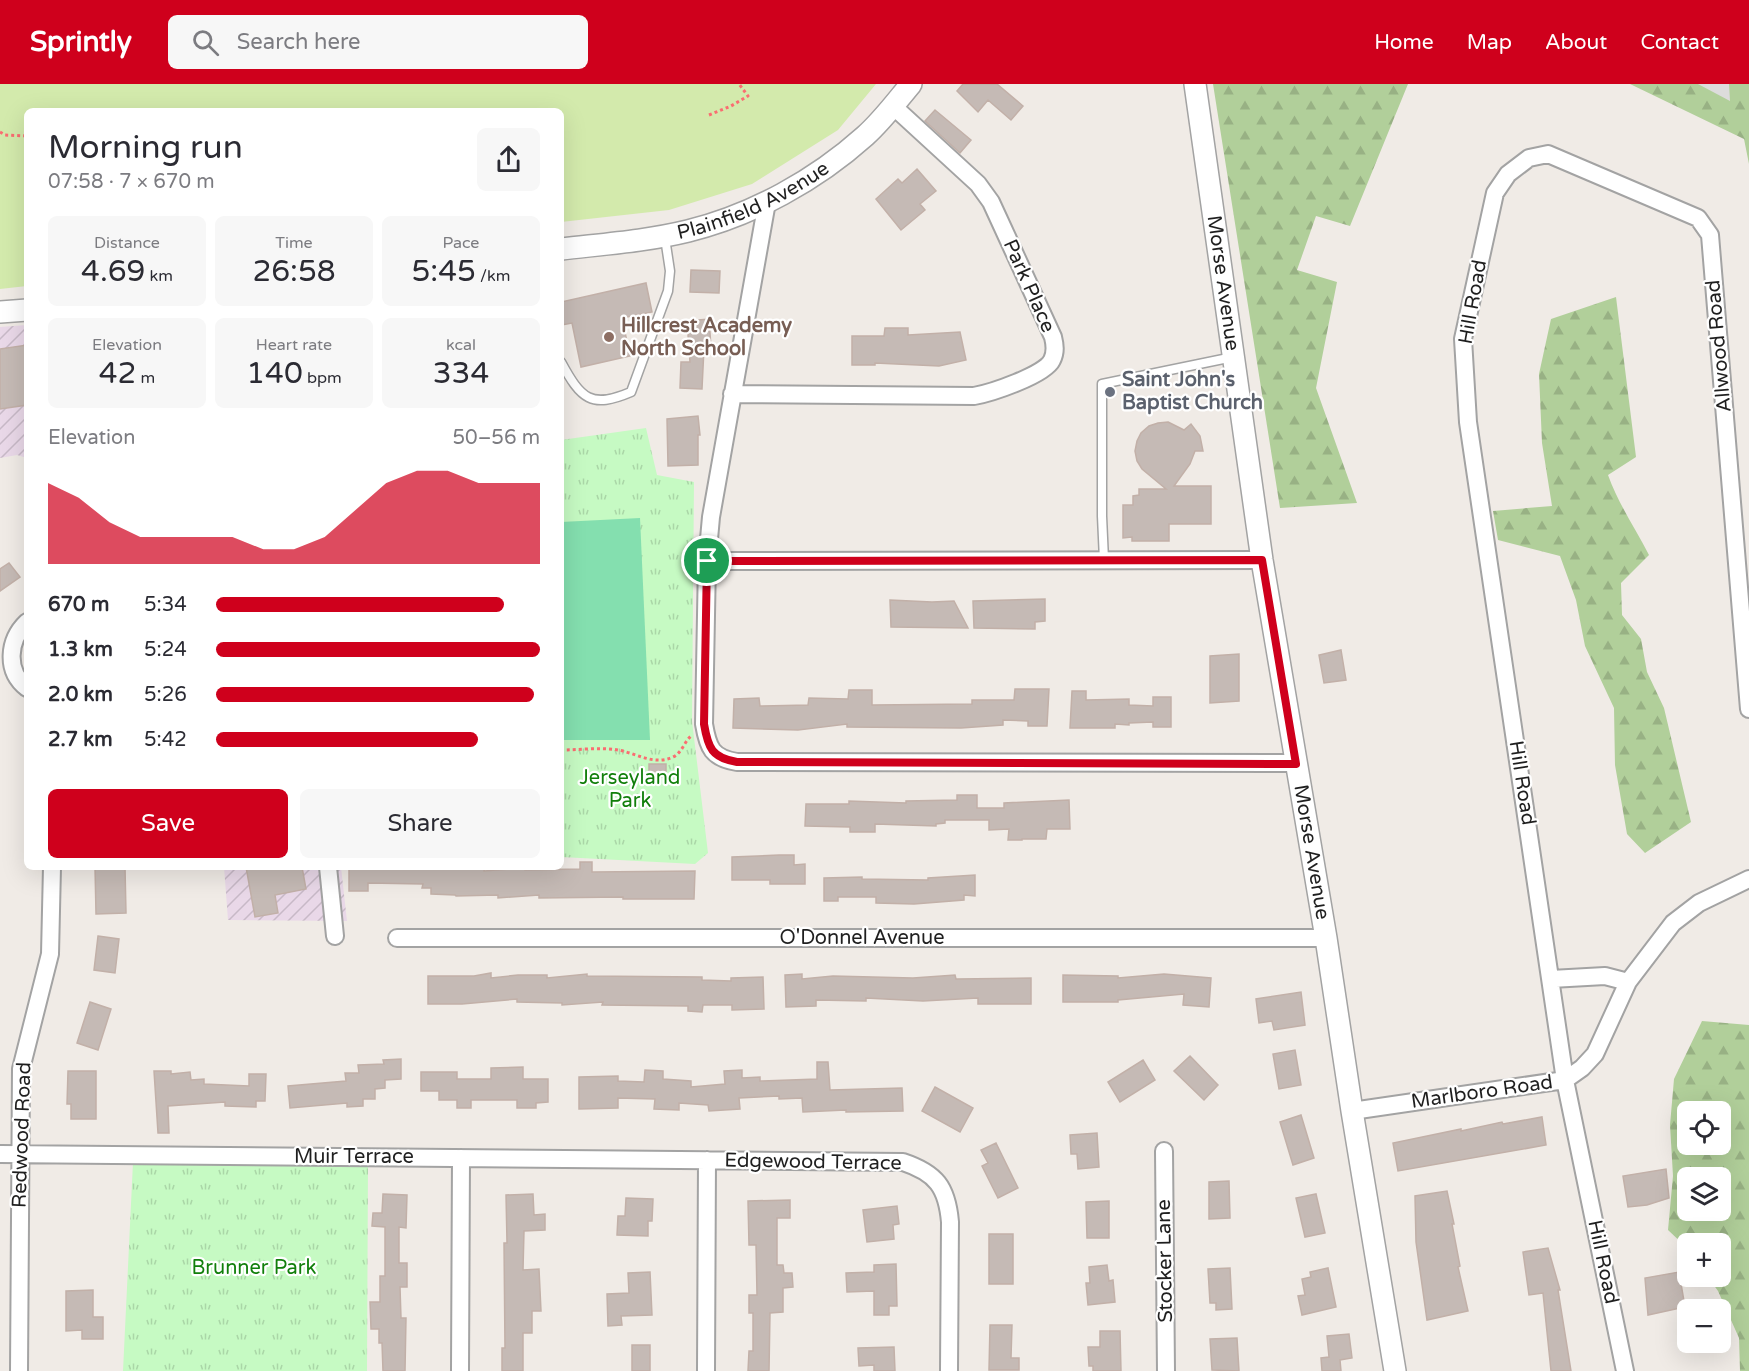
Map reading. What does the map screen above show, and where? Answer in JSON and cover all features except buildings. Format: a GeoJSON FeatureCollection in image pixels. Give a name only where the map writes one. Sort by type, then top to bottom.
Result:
{"type":"FeatureCollection","features":[{"type":"Feature","properties":{"kind":"street","name":"Plainfield Avenue"},"geometry":{"type":"LineString","coordinates":[[564,249],[665,236],[691,230],[726,219],[766,202],[797,186],[831,164],[866,135],[911,84]]}},
{"type":"Feature","properties":{"kind":"street","name":"Morse Avenue"},"geometry":{"type":"LineString","coordinates":[[1195,84],[1262,560],[1326,938],[1395,1371]]}},
{"type":"Feature","properties":{"kind":"street","name":"Park Place"},"geometry":{"type":"LineString","coordinates":[[732,394],[974,396],[992,392],[1042,370],[1051,362],[1056,349],[1053,337],[991,202],[978,184],[892,106]]}},
{"type":"Feature","properties":{"kind":"street","name":"Allwood Road"},"geometry":{"type":"LineString","coordinates":[[1495,193],[1508,174],[1529,158],[1548,154],[1698,218],[1710,235],[1749,710]]}},
{"type":"Feature","properties":{"kind":"street","name":"Hill Road"},"geometry":{"type":"LineString","coordinates":[[1495,193],[1463,339],[1469,434],[1565,1080],[1625,1371]]}},
{"type":"Feature","properties":{"kind":"street"},"geometry":{"type":"LineString","coordinates":[[766,202],[711,517],[707,561],[704,724],[706,739],[716,756],[737,762],[1296,764]]}},
{"type":"Feature","properties":{"kind":"street"},"geometry":{"type":"LineString","coordinates":[[0,312],[24,310]]}},
{"type":"Feature","properties":{"kind":"street"},"geometry":{"type":"LineString","coordinates":[[707,561],[1262,560]]}},
{"type":"Feature","properties":{"kind":"street"},"geometry":{"type":"LineString","coordinates":[[24,626],[14,639],[11,661],[15,674],[24,684]]}},
{"type":"Feature","properties":{"kind":"street","name":"Redwood Road"},"geometry":{"type":"LineString","coordinates":[[19,1371],[21,1069],[50,954],[52,870]]}},
{"type":"Feature","properties":{"kind":"street"},"geometry":{"type":"LineString","coordinates":[[328,870],[335,936]]}},
{"type":"Feature","properties":{"kind":"street","name":"Marlboro Road"},"geometry":{"type":"LineString","coordinates":[[1352,1111],[1565,1080],[1582,1068],[1595,1054],[1628,982],[1673,923],[1699,903],[1749,879]]}},
{"type":"Feature","properties":{"kind":"street","name":"O'Donnel Avenue"},"geometry":{"type":"LineString","coordinates":[[397,938],[1326,938]]}},
{"type":"Feature","properties":{"kind":"street"},"geometry":{"type":"LineString","coordinates":[[1551,979],[1605,976],[1628,982]]}},
{"type":"Feature","properties":{"kind":"street","name":"Stocker Lane"},"geometry":{"type":"LineString","coordinates":[[1164,1151],[1166,1371]]}},
{"type":"Feature","properties":{"kind":"street","name":"Muir Terrace"},"geometry":{"type":"LineString","coordinates":[[0,1154],[707,1160]]}},
{"type":"Feature","properties":{"kind":"street"},"geometry":{"type":"LineString","coordinates":[[460,1371],[461,1158]]}},
{"type":"Feature","properties":{"kind":"street"},"geometry":{"type":"LineString","coordinates":[[706,1371],[707,1160]]}},
{"type":"Feature","properties":{"kind":"street","name":"Edgewood Terrace"},"geometry":{"type":"LineString","coordinates":[[707,1160],[903,1162],[920,1167],[930,1174],[944,1192],[950,1212],[949,1371]]}},
{"type":"Feature","properties":{"kind":"lane"},"geometry":{"type":"LineString","coordinates":[[564,368],[573,384],[588,397],[602,402],[614,400],[632,392],[668,291],[670,271],[665,236]]}},
{"type":"Feature","properties":{"kind":"lane"},"geometry":{"type":"LineString","coordinates":[[1104,560],[1102,384],[1233,357]]}},
{"type":"Feature","properties":{"kind":"path"},"geometry":{"type":"LineString","coordinates":[[709,115],[748,96],[739,84]]}},
{"type":"Feature","properties":{"kind":"path"},"geometry":{"type":"LineString","coordinates":[[0,132],[5,135],[24,136]]}},
{"type":"Feature","properties":{"kind":"path"},"geometry":{"type":"LineString","coordinates":[[564,750],[620,750],[647,759],[666,759],[680,752],[688,738],[704,724]]}},
{"type":"Feature","properties":{"kind":"shaded area"},"geometry":{"type":"Polygon","coordinates":[[[1697,84],[1749,84],[1749,113],[1697,84]]]}},
{"type":"Feature","properties":{"kind":"shaded area"},"geometry":{"type":"Polygon","coordinates":[[[24,325],[24,457],[17,455],[0,458],[0,327],[24,325]]]}},
{"type":"Feature","properties":{"kind":"shaded area"},"geometry":{"type":"Polygon","coordinates":[[[224,870],[341,870],[347,921],[228,920],[224,870]]]}},
{"type":"Feature","properties":{"kind":"green space"},"geometry":{"type":"Polygon","coordinates":[[[0,84],[876,84],[838,130],[752,184],[669,210],[564,222],[564,108],[24,108],[24,286],[0,289],[0,84]]]}},
{"type":"Feature","properties":{"kind":"green space"},"geometry":{"type":"Polygon","coordinates":[[[1213,84],[1408,84],[1350,226],[1316,216],[1297,270],[1337,282],[1316,388],[1357,503],[1280,508],[1213,84]]]}},
{"type":"Feature","properties":{"kind":"green space"},"geometry":{"type":"Polygon","coordinates":[[[1630,84],[1698,84],[1730,101],[1729,84],[1749,84],[1749,164],[1744,139],[1630,84]]]}},
{"type":"Feature","properties":{"kind":"green space"},"geometry":{"type":"Polygon","coordinates":[[[1616,297],[1636,457],[1608,475],[1649,555],[1621,583],[1622,615],[1641,639],[1647,672],[1664,708],[1691,822],[1645,853],[1627,834],[1615,765],[1614,708],[1585,646],[1576,600],[1560,556],[1498,540],[1493,511],[1552,506],[1542,443],[1539,374],[1551,319],[1616,297]]]}},
{"type":"Feature","properties":{"kind":"green space","name":"Jerseyland Park"},"geometry":{"type":"Polygon","coordinates":[[[646,428],[657,475],[694,482],[692,721],[708,853],[695,864],[564,857],[564,440],[646,428]]]}},
{"type":"Feature","properties":{"kind":"green space"},"geometry":{"type":"Polygon","coordinates":[[[640,518],[650,740],[564,740],[564,522],[640,518]]]}},
{"type":"Feature","properties":{"kind":"green space"},"geometry":{"type":"Polygon","coordinates":[[[1702,1021],[1749,1025],[1749,1371],[1740,1371],[1739,1338],[1731,1320],[1731,1299],[1722,1299],[1715,1287],[1731,1287],[1731,1233],[1677,1233],[1677,1239],[1668,1230],[1673,1176],[1670,1125],[1674,1079],[1702,1021]]]}},
{"type":"Feature","properties":{"kind":"green space","name":"Brunner Park"},"geometry":{"type":"Polygon","coordinates":[[[133,1162],[368,1164],[367,1371],[123,1371],[133,1162]]]}},
{"type":"Feature","properties":{"kind":"place","name":"Hillcrest Academy North School"},"geometry":{"type":"Point","coordinates":[609,337]}},
{"type":"Feature","properties":{"kind":"place","name":"Saint John's Baptist Church"},"geometry":{"type":"Point","coordinates":[1110,392]}},
{"type":"Feature","properties":{"kind":"route"},"geometry":{"type":"LineString","coordinates":[[1262,560],[1296,764],[737,762],[725,760],[716,756],[711,748],[706,739],[704,724],[707,561],[1262,560]]}}]}
